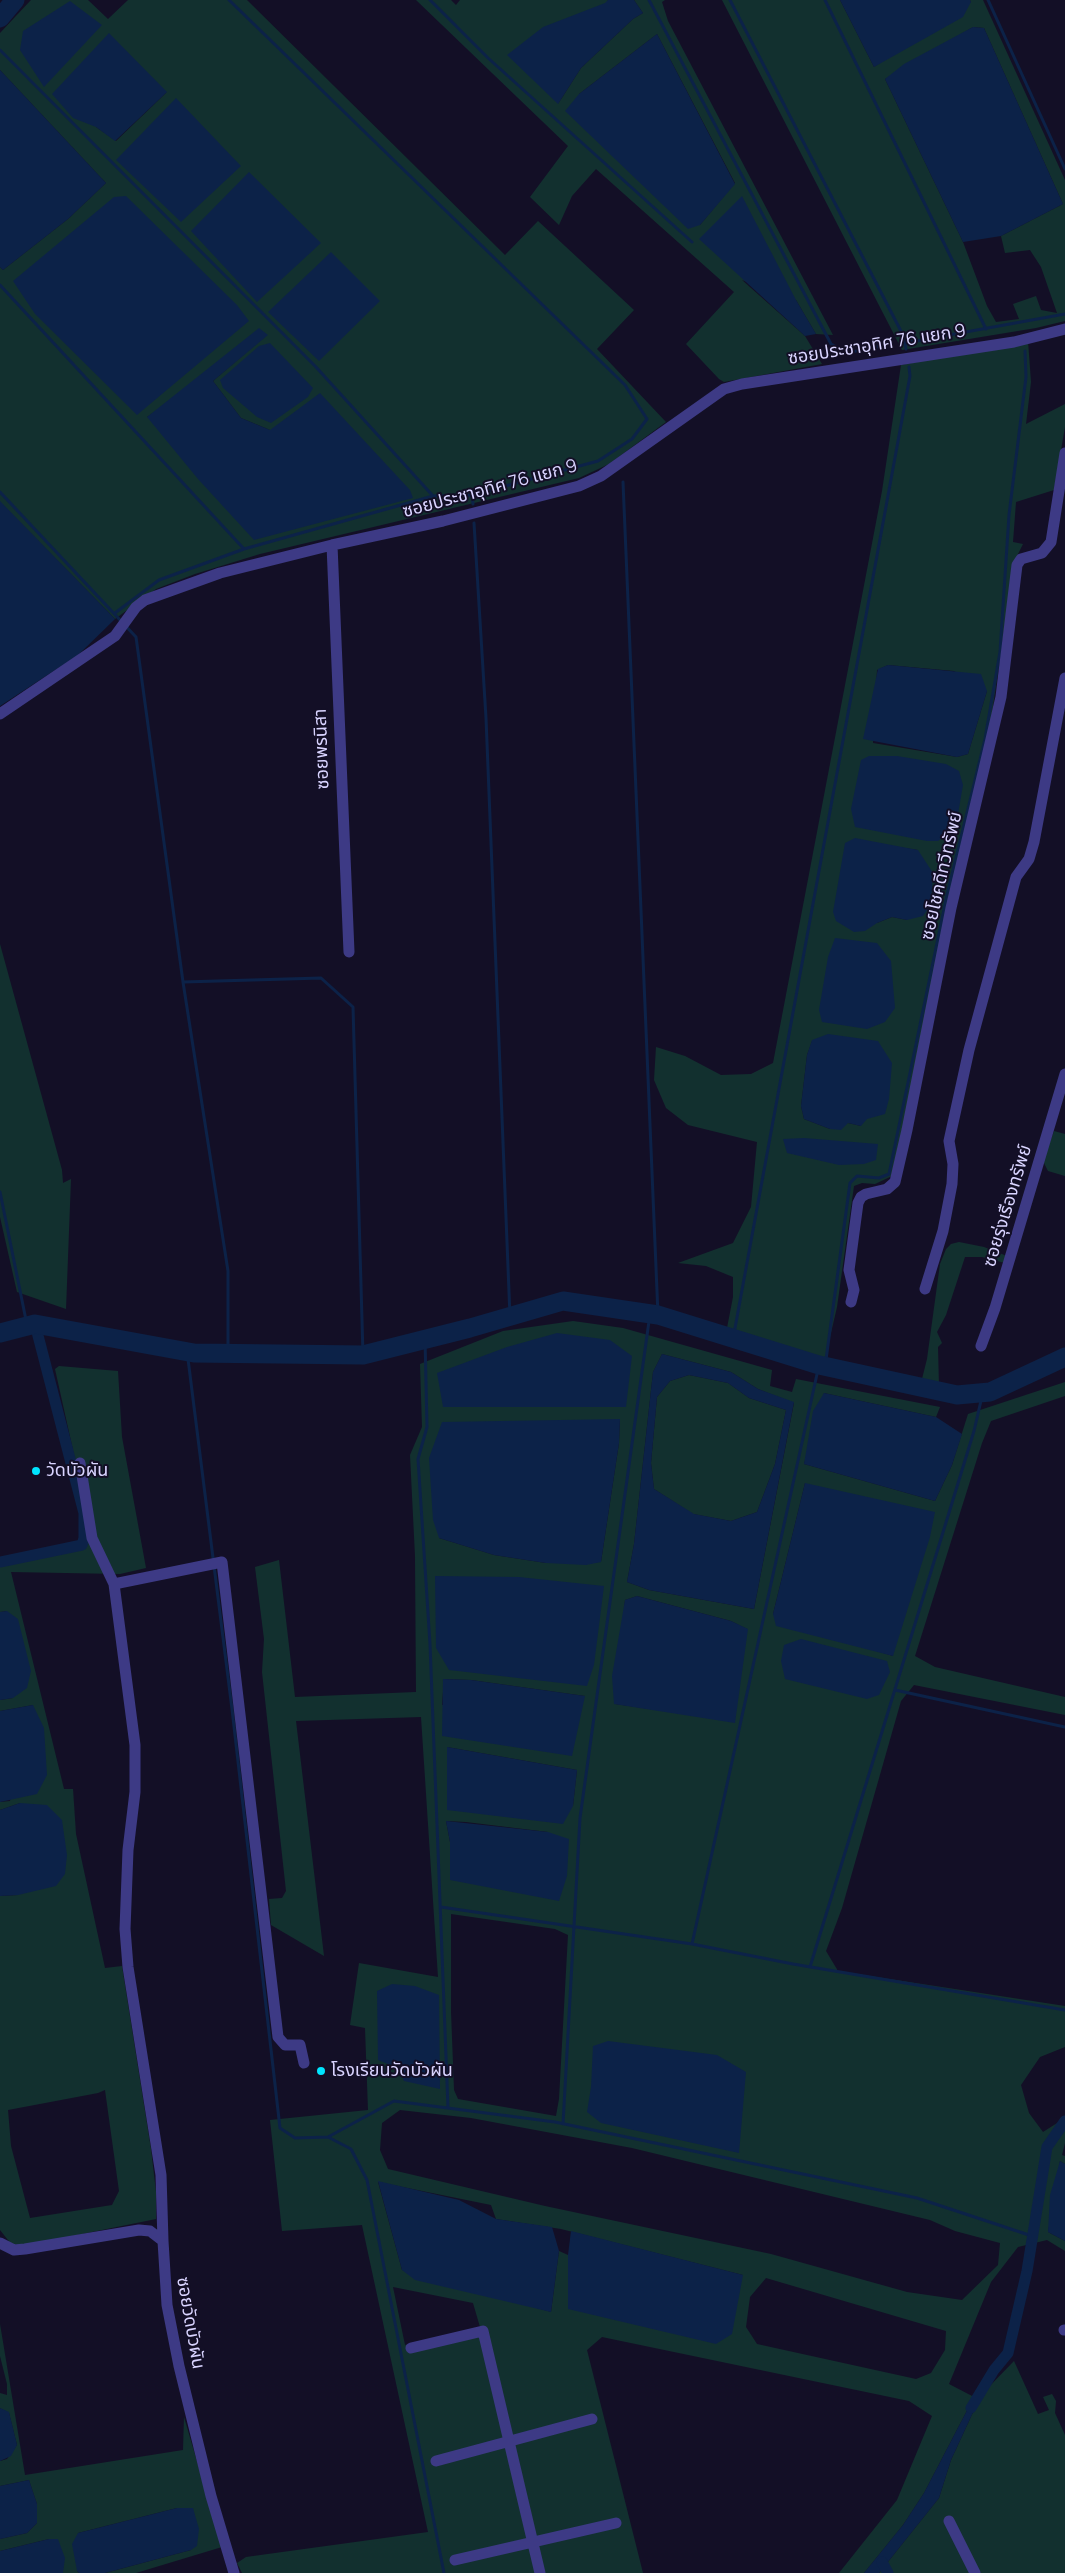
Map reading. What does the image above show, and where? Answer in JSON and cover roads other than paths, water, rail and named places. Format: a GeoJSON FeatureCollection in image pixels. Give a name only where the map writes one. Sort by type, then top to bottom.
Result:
{"type":"FeatureCollection","features":[{"type":"Feature","properties":{"kind":"street","name":"ซอยประชาอุทิศ 76 แยก 9"},"geometry":{"type":"LineString","coordinates":[[0,714],[114,636],[136,607],[145,600],[220,572],[443,521],[579,486],[601,476],[724,389],[1014,342],[1065,329]]}},
{"type":"Feature","properties":{"kind":"street","name":"ซอยโชคดีทวีทรัพย์"},"geometry":{"type":"LineString","coordinates":[[851,1302],[854,1290],[850,1275],[851,1252],[858,1203],[861,1197],[887,1190],[895,1182],[907,1130],[951,908],[1001,696],[1017,565],[1021,559],[1042,553],[1051,542],[1065,453]]}},
{"type":"Feature","properties":{"kind":"street","name":"ซอยพรนิสา"},"geometry":{"type":"LineString","coordinates":[[332,545],[349,952]]}},
{"type":"Feature","properties":{"kind":"street"},"geometry":{"type":"LineString","coordinates":[[925,1289],[943,1231],[952,1184],[953,1164],[949,1141],[969,1050],[1016,877],[1028,859],[1034,842],[1065,678]]}},
{"type":"Feature","properties":{"kind":"street","name":"ซอยรุ่งเรืองทรัพย์"},"geometry":{"type":"LineString","coordinates":[[981,1346],[996,1308],[1065,1074]]}},
{"type":"Feature","properties":{"kind":"street","name":"ซอยวัดบัวผัน"},"geometry":{"type":"LineString","coordinates":[[80,1463],[92,1538],[114,1584],[135,1745],[135,1784],[128,1850],[125,1929],[128,1967],[161,2175],[167,2305],[179,2366],[211,2496],[234,2573]]}},
{"type":"Feature","properties":{"kind":"street"},"geometry":{"type":"LineString","coordinates":[[114,1584],[222,1562],[278,2037],[285,2045],[300,2045],[304,2063]]}},
{"type":"Feature","properties":{"kind":"street"},"geometry":{"type":"LineString","coordinates":[[0,2243],[14,2250],[25,2249],[139,2230],[150,2231],[163,2241]]}},
{"type":"Feature","properties":{"kind":"street"},"geometry":{"type":"LineString","coordinates":[[411,2348],[483,2331],[540,2573]]}},
{"type":"Feature","properties":{"kind":"street"},"geometry":{"type":"LineString","coordinates":[[436,2461],[592,2419]]}},
{"type":"Feature","properties":{"kind":"street"},"geometry":{"type":"LineString","coordinates":[[949,2521],[975,2573]]}},
{"type":"Feature","properties":{"kind":"street"},"geometry":{"type":"LineString","coordinates":[[455,2560],[616,2522]]}},
{"type":"Feature","properties":{"kind":"water"},"geometry":{"type":"Polygon","coordinates":[[[608,0],[634,0],[643,13],[633,19],[581,68],[558,104],[507,55],[543,27],[605,3],[608,0]]]}},
{"type":"Feature","properties":{"kind":"water"},"geometry":{"type":"Polygon","coordinates":[[[840,0],[970,0],[971,2],[963,17],[874,67],[840,0]]]}},
{"type":"Feature","properties":{"kind":"water"},"geometry":{"type":"Polygon","coordinates":[[[70,1],[102,25],[44,87],[20,50],[23,31],[70,1]]]}},
{"type":"Feature","properties":{"kind":"water"},"geometry":{"type":"Polygon","coordinates":[[[973,27],[984,28],[1063,204],[1001,236],[963,242],[885,79],[904,64],[973,27]]]}},
{"type":"Feature","properties":{"kind":"water"},"geometry":{"type":"Polygon","coordinates":[[[109,33],[167,92],[115,141],[96,127],[73,118],[52,94],[109,33]]]}},
{"type":"Feature","properties":{"kind":"water"},"geometry":{"type":"Polygon","coordinates":[[[657,34],[735,184],[700,225],[688,229],[565,111],[579,94],[657,34]]]}},
{"type":"Feature","properties":{"kind":"water"},"geometry":{"type":"Polygon","coordinates":[[[0,70],[106,183],[68,219],[3,270],[0,267],[0,70]]]}},
{"type":"Feature","properties":{"kind":"water"},"geometry":{"type":"Polygon","coordinates":[[[176,98],[241,166],[181,222],[116,160],[176,98]]]}},
{"type":"Feature","properties":{"kind":"water"},"geometry":{"type":"Polygon","coordinates":[[[249,172],[321,243],[257,302],[191,231],[249,172]]]}},
{"type":"Feature","properties":{"kind":"water"},"geometry":{"type":"Polygon","coordinates":[[[126,196],[237,305],[249,321],[137,415],[35,314],[13,281],[114,197],[126,196]]]}},
{"type":"Feature","properties":{"kind":"water"},"geometry":{"type":"Polygon","coordinates":[[[742,196],[796,300],[816,334],[805,336],[699,239],[742,196]]]}},
{"type":"Feature","properties":{"kind":"water"},"geometry":{"type":"Polygon","coordinates":[[[331,252],[380,301],[319,361],[268,312],[331,252]]]}},
{"type":"Feature","properties":{"kind":"water"},"geometry":{"type":"Polygon","coordinates":[[[259,328],[268,335],[213,381],[241,418],[270,430],[320,393],[410,490],[413,498],[254,540],[198,479],[147,417],[259,328]]]}},
{"type":"Feature","properties":{"kind":"water"},"geometry":{"type":"Polygon","coordinates":[[[270,343],[313,388],[308,397],[271,423],[257,417],[223,388],[220,380],[259,346],[270,343]]]}},
{"type":"Feature","properties":{"kind":"water"},"geometry":{"type":"Polygon","coordinates":[[[0,501],[115,619],[78,655],[0,706],[0,501]]]}},
{"type":"Feature","properties":{"kind":"water"},"geometry":{"type":"Polygon","coordinates":[[[888,665],[981,674],[987,691],[968,754],[957,757],[863,739],[878,669],[888,665]]]}},
{"type":"Feature","properties":{"kind":"water"},"geometry":{"type":"Polygon","coordinates":[[[869,756],[897,756],[946,764],[959,771],[963,785],[958,814],[947,834],[938,841],[927,841],[855,827],[851,809],[861,760],[869,756]]]}},
{"type":"Feature","properties":{"kind":"water"},"geometry":{"type":"Polygon","coordinates":[[[855,838],[918,850],[933,873],[931,904],[923,916],[907,920],[892,917],[877,923],[865,931],[854,932],[836,921],[833,912],[845,843],[855,838]]]}},
{"type":"Feature","properties":{"kind":"water"},"geometry":{"type":"Polygon","coordinates":[[[835,938],[877,943],[891,961],[895,1008],[885,1022],[867,1029],[822,1022],[819,1010],[828,957],[835,938]]]}},
{"type":"Feature","properties":{"kind":"water"},"geometry":{"type":"Polygon","coordinates":[[[828,1034],[878,1041],[892,1063],[889,1099],[885,1114],[867,1119],[861,1126],[848,1123],[841,1130],[830,1129],[804,1119],[801,1106],[807,1055],[812,1040],[828,1034]]]}},
{"type":"Feature","properties":{"kind":"water"},"geometry":{"type":"Polygon","coordinates":[[[804,1138],[878,1144],[876,1160],[864,1164],[839,1165],[787,1153],[783,1139],[804,1138]]]}},
{"type":"Feature","properties":{"kind":"water"},"geometry":{"type":"Polygon","coordinates":[[[557,1333],[610,1340],[632,1356],[626,1407],[443,1407],[437,1373],[507,1347],[557,1333]]]}},
{"type":"Feature","properties":{"kind":"water"},"geometry":{"type":"Polygon","coordinates":[[[662,1354],[731,1372],[758,1389],[794,1402],[754,1609],[649,1590],[627,1582],[634,1544],[653,1372],[662,1354]],[[689,1375],[670,1381],[657,1397],[651,1463],[654,1489],[694,1514],[731,1521],[757,1512],[775,1464],[786,1410],[749,1398],[728,1383],[689,1375]]]}},
{"type":"Feature","properties":{"kind":"water"},"geometry":{"type":"Polygon","coordinates":[[[824,1393],[936,1417],[962,1434],[952,1465],[935,1501],[804,1464],[813,1411],[824,1393]]]}},
{"type":"Feature","properties":{"kind":"water"},"geometry":{"type":"Polygon","coordinates":[[[620,1419],[619,1443],[601,1562],[586,1565],[546,1563],[494,1555],[439,1538],[433,1520],[429,1458],[442,1422],[620,1419]]]}},
{"type":"Feature","properties":{"kind":"water"},"geometry":{"type":"Polygon","coordinates":[[[805,1483],[935,1512],[930,1537],[893,1656],[776,1626],[773,1614],[805,1483]]]}},
{"type":"Feature","properties":{"kind":"water"},"geometry":{"type":"Polygon","coordinates":[[[435,1576],[519,1577],[604,1586],[594,1665],[587,1686],[449,1670],[436,1648],[435,1576]]]}},
{"type":"Feature","properties":{"kind":"water"},"geometry":{"type":"Polygon","coordinates":[[[637,1596],[731,1621],[748,1629],[735,1723],[614,1704],[612,1676],[625,1600],[637,1596]]]}},
{"type":"Feature","properties":{"kind":"water"},"geometry":{"type":"Polygon","coordinates":[[[7,1611],[18,1619],[31,1671],[27,1688],[13,1698],[0,1700],[0,1612],[7,1611]]]}},
{"type":"Feature","properties":{"kind":"water"},"geometry":{"type":"Polygon","coordinates":[[[801,1639],[887,1661],[890,1672],[879,1695],[867,1699],[785,1679],[781,1661],[784,1645],[801,1639]]]}},
{"type":"Feature","properties":{"kind":"water"},"geometry":{"type":"Polygon","coordinates":[[[443,1679],[471,1680],[585,1696],[572,1756],[442,1736],[443,1679]]]}},
{"type":"Feature","properties":{"kind":"water"},"geometry":{"type":"Polygon","coordinates":[[[33,1705],[44,1728],[47,1775],[37,1794],[0,1802],[0,1711],[33,1705]]]}},
{"type":"Feature","properties":{"kind":"water"},"geometry":{"type":"Polygon","coordinates":[[[447,1747],[577,1770],[573,1806],[563,1824],[447,1810],[447,1747]]]}},
{"type":"Feature","properties":{"kind":"water"},"geometry":{"type":"Polygon","coordinates":[[[20,1803],[47,1805],[62,1820],[67,1855],[65,1874],[56,1886],[18,1895],[0,1896],[0,1810],[20,1803]]]}},
{"type":"Feature","properties":{"kind":"water"},"geometry":{"type":"Polygon","coordinates":[[[446,1821],[548,1832],[569,1839],[567,1876],[559,1901],[450,1880],[450,1842],[446,1821]]]}},
{"type":"Feature","properties":{"kind":"water"},"geometry":{"type":"Polygon","coordinates":[[[392,1984],[415,1986],[439,1995],[440,2089],[404,2081],[398,2068],[378,2060],[377,1991],[392,1984]]]}},
{"type":"Feature","properties":{"kind":"water"},"geometry":{"type":"Polygon","coordinates":[[[608,2041],[717,2055],[746,2072],[739,2153],[601,2123],[587,2112],[591,2087],[593,2046],[608,2041]]]}},
{"type":"Feature","properties":{"kind":"water"},"geometry":{"type":"Polygon","coordinates":[[[1060,2161],[1065,2164],[1065,2241],[1048,2232],[1050,2195],[1060,2161]]]}},
{"type":"Feature","properties":{"kind":"water"},"geometry":{"type":"Polygon","coordinates":[[[378,2181],[459,2200],[496,2219],[552,2227],[559,2251],[551,2312],[415,2280],[402,2270],[378,2181]]]}},
{"type":"Feature","properties":{"kind":"water"},"geometry":{"type":"Polygon","coordinates":[[[571,2231],[743,2275],[732,2334],[716,2344],[568,2309],[568,2255],[571,2231]]]}},
{"type":"Feature","properties":{"kind":"water"},"geometry":{"type":"Polygon","coordinates":[[[981,2395],[951,2460],[939,2498],[879,2573],[864,2573],[903,2525],[924,2493],[974,2397],[981,2395]]]}},
{"type":"Feature","properties":{"kind":"water"},"geometry":{"type":"Polygon","coordinates":[[[0,2408],[9,2412],[17,2445],[11,2456],[0,2461],[0,2408]]]}},
{"type":"Feature","properties":{"kind":"water"},"geometry":{"type":"Polygon","coordinates":[[[29,2480],[37,2504],[37,2523],[27,2533],[0,2539],[0,2486],[29,2480]]]}},
{"type":"Feature","properties":{"kind":"water"},"geometry":{"type":"Polygon","coordinates":[[[177,2508],[193,2508],[199,2529],[197,2546],[191,2550],[105,2573],[79,2573],[77,2571],[72,2544],[78,2533],[177,2508]]]}},
{"type":"Feature","properties":{"kind":"water"},"geometry":{"type":"Polygon","coordinates":[[[49,2539],[58,2539],[65,2558],[63,2573],[0,2573],[0,2551],[49,2539]]]}},
{"type":"Feature","properties":{"kind":"waterway"},"geometry":{"type":"LineString","coordinates":[[0,18],[15,0]]}},
{"type":"Feature","properties":{"kind":"waterway"},"geometry":{"type":"LineString","coordinates":[[229,0],[625,385],[647,419],[632,439],[598,461],[472,495]]}},
{"type":"Feature","properties":{"kind":"waterway"},"geometry":{"type":"LineString","coordinates":[[430,0],[488,58],[692,242]]}},
{"type":"Feature","properties":{"kind":"waterway"},"geometry":{"type":"LineString","coordinates":[[649,0],[831,344],[846,352],[868,350],[885,344]]}},
{"type":"Feature","properties":{"kind":"waterway"},"geometry":{"type":"LineString","coordinates":[[730,0],[904,337],[906,349]]}},
{"type":"Feature","properties":{"kind":"waterway"},"geometry":{"type":"LineString","coordinates":[[825,0],[986,329]]}},
{"type":"Feature","properties":{"kind":"waterway"},"geometry":{"type":"LineString","coordinates":[[988,0],[1065,169]]}},
{"type":"Feature","properties":{"kind":"waterway"},"geometry":{"type":"LineString","coordinates":[[0,50],[316,367],[433,496],[472,495],[473,504]]}},
{"type":"Feature","properties":{"kind":"waterway"},"geometry":{"type":"LineString","coordinates":[[0,285],[244,549]]}},
{"type":"Feature","properties":{"kind":"waterway"},"geometry":{"type":"LineString","coordinates":[[905,343],[1065,314]]}},
{"type":"Feature","properties":{"kind":"waterway"},"geometry":{"type":"LineString","coordinates":[[825,1367],[850,1183],[857,1176],[879,1178],[889,1174],[947,895],[985,739],[1000,652],[1009,515],[1026,377],[1025,351]]}},
{"type":"Feature","properties":{"kind":"waterway"},"geometry":{"type":"LineString","coordinates":[[733,1339],[910,376],[909,367]]}},
{"type":"Feature","properties":{"kind":"waterway"},"geometry":{"type":"LineString","coordinates":[[623,482],[658,1315]]}},
{"type":"Feature","properties":{"kind":"waterway"},"geometry":{"type":"LineString","coordinates":[[0,492],[136,637],[183,982],[228,1271],[228,1353]]}},
{"type":"Feature","properties":{"kind":"waterway"},"geometry":{"type":"LineString","coordinates":[[115,613],[159,580],[244,549],[433,496]]}},
{"type":"Feature","properties":{"kind":"waterway"},"geometry":{"type":"LineString","coordinates":[[474,523],[486,718],[510,1317]]}},
{"type":"Feature","properties":{"kind":"waterway"},"geometry":{"type":"LineString","coordinates":[[183,982],[321,978],[353,1007],[363,1355]]}},
{"type":"Feature","properties":{"kind":"waterway"},"geometry":{"type":"LineString","coordinates":[[0,1192],[27,1325]]}},
{"type":"Feature","properties":{"kind":"waterway"},"geometry":{"type":"LineString","coordinates":[[0,1333],[35,1324],[194,1353],[363,1355],[470,1328],[563,1301],[658,1315],[819,1365],[957,1395],[990,1392],[1065,1357]]}},
{"type":"Feature","properties":{"kind":"waterway"},"geometry":{"type":"LineString","coordinates":[[563,2124],[580,1818],[650,1314]]}},
{"type":"Feature","properties":{"kind":"waterway"},"geometry":{"type":"LineString","coordinates":[[0,1562],[82,1545],[84,1538],[84,1513],[35,1324]]}},
{"type":"Feature","properties":{"kind":"waterway"},"geometry":{"type":"LineString","coordinates":[[425,1339],[427,1427],[418,1459],[430,1644],[448,2108]]}},
{"type":"Feature","properties":{"kind":"waterway"},"geometry":{"type":"LineString","coordinates":[[187,1351],[232,1709],[280,2128],[295,2138],[328,2137],[394,2101],[555,2122],[917,2198],[1032,2236]]}},
{"type":"Feature","properties":{"kind":"waterway"},"geometry":{"type":"LineString","coordinates":[[692,1944],[819,1365]]}},
{"type":"Feature","properties":{"kind":"waterway"},"geometry":{"type":"LineString","coordinates":[[810,1967],[974,1431],[983,1392]]}},
{"type":"Feature","properties":{"kind":"waterway"},"geometry":{"type":"LineString","coordinates":[[895,1690],[1065,1727]]}},
{"type":"Feature","properties":{"kind":"waterway"},"geometry":{"type":"LineString","coordinates":[[441,1907],[692,1944],[793,1964],[1065,2010]]}},
{"type":"Feature","properties":{"kind":"waterway"},"geometry":{"type":"LineString","coordinates":[[971,2408],[994,2370],[1008,2353],[1027,2271],[1047,2147],[1065,2121]]}},
{"type":"Feature","properties":{"kind":"waterway"},"geometry":{"type":"LineString","coordinates":[[328,2137],[351,2149],[367,2180],[444,2573]]}},
{"type":"Feature","properties":{"kind":"waterway"},"geometry":{"type":"LineString","coordinates":[[882,2562],[888,2573]]}},
{"type":"Feature","properties":{"kind":"place","name":"วัดบัวผัน"},"geometry":{"type":"Point","coordinates":[36,1471]}},
{"type":"Feature","properties":{"kind":"place","name":"โรงเรียนวัดบัวผัน"},"geometry":{"type":"Point","coordinates":[321,2071]}}]}
